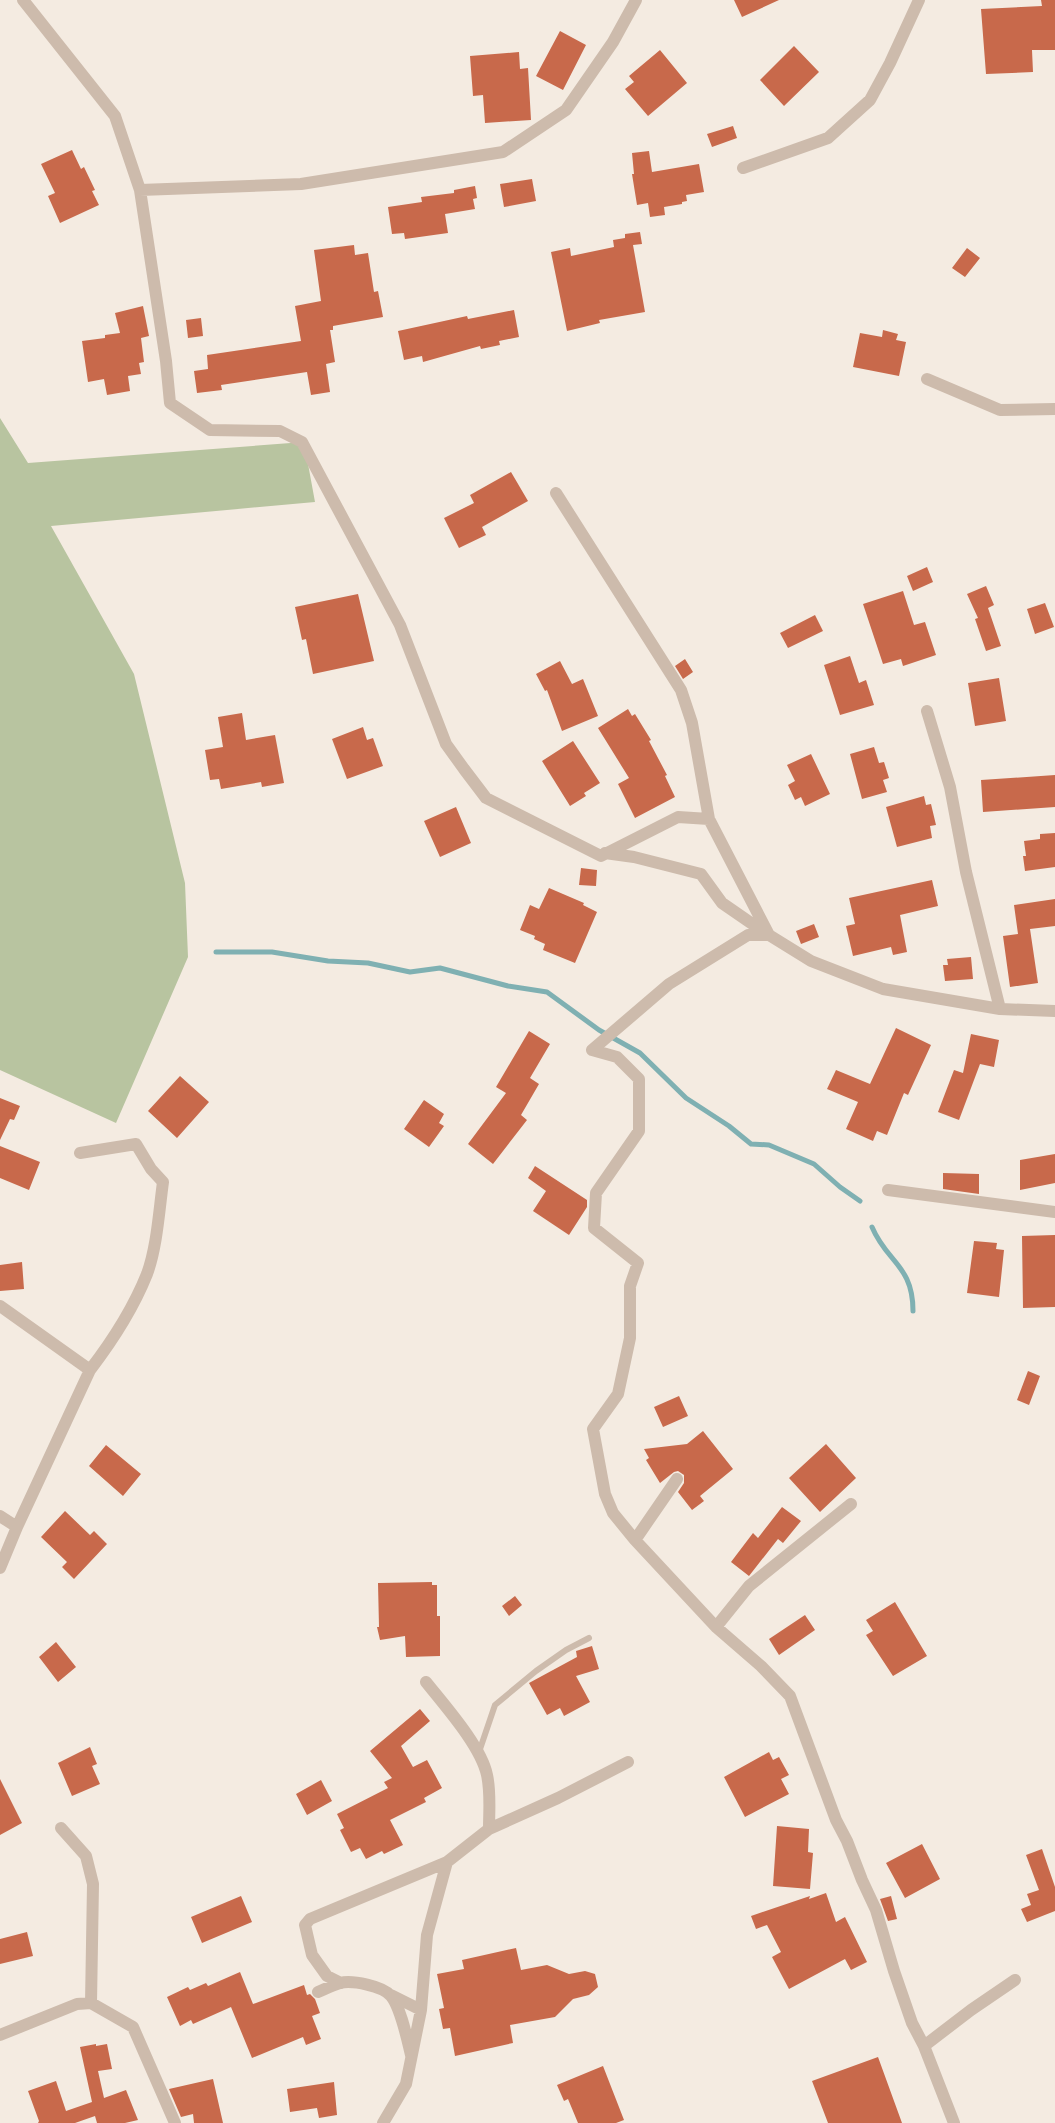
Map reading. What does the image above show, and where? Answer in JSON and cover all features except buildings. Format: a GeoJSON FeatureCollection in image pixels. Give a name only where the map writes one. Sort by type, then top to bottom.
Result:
{"type":"FeatureCollection","features":[{"type":"Feature","properties":{"kind":"street"},"geometry":{"type":"LineString","coordinates":[[23,0],[115,116],[140,190],[166,361],[170,403],[210,430],[280,431],[302,442],[400,625],[446,744],[486,798],[600,856],[678,817],[709,819]]}},
{"type":"Feature","properties":{"kind":"street"},"geometry":{"type":"LineString","coordinates":[[140,190],[301,184],[503,152],[566,110],[614,42],[636,0]]}},
{"type":"Feature","properties":{"kind":"street"},"geometry":{"type":"LineString","coordinates":[[743,168],[828,138],[870,100],[890,63],[919,0]]}},
{"type":"Feature","properties":{"kind":"street"},"geometry":{"type":"LineString","coordinates":[[927,379],[1000,410],[1055,409]]}},
{"type":"Feature","properties":{"kind":"street"},"geometry":{"type":"LineString","coordinates":[[556,493],[682,690],[690,716],[709,819],[769,936]]}},
{"type":"Feature","properties":{"kind":"street"},"geometry":{"type":"LineString","coordinates":[[927,710],[950,787],[966,872],[1000,1009]]}},
{"type":"Feature","properties":{"kind":"street"},"geometry":{"type":"LineString","coordinates":[[605,853],[634,857],[701,874],[722,903],[769,936],[811,961],[883,989],[1000,1009],[1055,1011]]}},
{"type":"Feature","properties":{"kind":"street"},"geometry":{"type":"LineString","coordinates":[[769,936],[748,935],[669,984],[592,1050],[617,1057],[639,1079],[639,1131],[596,1192],[594,1228],[638,1264],[630,1286],[630,1338],[618,1394],[593,1429],[605,1494],[613,1512],[635,1540],[716,1627],[761,1666],[790,1696],[836,1820],[847,1841],[876,1910],[898,1986],[954,2123]]}},
{"type":"Feature","properties":{"kind":"street"},"geometry":{"type":"LineString","coordinates":[[0,1568],[90,1370],[117,1334],[147,1272],[158,1224],[163,1182],[151,1169],[136,1144],[80,1153]]}},
{"type":"Feature","properties":{"kind":"street"},"geometry":{"type":"LineString","coordinates":[[888,1190],[1055,1212]]}},
{"type":"Feature","properties":{"kind":"street"},"geometry":{"type":"LineString","coordinates":[[0,1306],[90,1370]]}},
{"type":"Feature","properties":{"kind":"street"},"geometry":{"type":"LineString","coordinates":[[635,1540],[677,1479]]}},
{"type":"Feature","properties":{"kind":"street"},"geometry":{"type":"LineString","coordinates":[[716,1627],[749,1586],[851,1504]]}},
{"type":"Feature","properties":{"kind":"street"},"geometry":{"type":"LineString","coordinates":[[0,1516],[17,1527]]}},
{"type":"Feature","properties":{"kind":"street"},"geometry":{"type":"LineString","coordinates":[[426,1682],[479,1753],[487,1774],[490,1800],[489,1829]]}},
{"type":"Feature","properties":{"kind":"street"},"geometry":{"type":"LineString","coordinates":[[421,2010],[391,1996],[376,1986],[341,1983],[327,1976],[312,1955],[305,1925],[310,1919],[447,1862],[489,1829],[558,1798],[628,1762]]}},
{"type":"Feature","properties":{"kind":"street"},"geometry":{"type":"LineString","coordinates":[[60,1828],[86,1856],[93,1884],[92,2003]]}},
{"type":"Feature","properties":{"kind":"street"},"geometry":{"type":"LineString","coordinates":[[383,2123],[406,2084],[421,2010],[427,1935],[447,1862]]}},
{"type":"Feature","properties":{"kind":"street"},"geometry":{"type":"LineString","coordinates":[[924,2046],[971,2010],[1015,1980]]}},
{"type":"Feature","properties":{"kind":"street"},"geometry":{"type":"LineString","coordinates":[[318,1992],[341,1983]]}},
{"type":"Feature","properties":{"kind":"street"},"geometry":{"type":"LineString","coordinates":[[391,1996],[404,2025],[412,2057]]}},
{"type":"Feature","properties":{"kind":"street"},"geometry":{"type":"LineString","coordinates":[[0,2035],[77,2004],[92,2003],[132,2027],[175,2123]]}},
{"type":"Feature","properties":{"kind":"lane"},"geometry":{"type":"LineString","coordinates":[[479,1753],[495,1705],[536,1671],[566,1650],[589,1638]]}},
{"type":"Feature","properties":{"kind":"green space"},"geometry":{"type":"Polygon","coordinates":[[[0,418],[28,463],[304,442],[315,502],[51,526],[134,674],[185,883],[188,957],[116,1123],[0,1070],[0,418]]]}},
{"type":"Feature","properties":{"kind":"waterway"},"geometry":{"type":"LineString","coordinates":[[216,952],[272,952],[328,961],[368,963],[410,972],[440,968],[508,986],[547,992],[599,1030],[640,1053],[686,1098],[729,1126],[751,1144],[769,1145],[814,1164],[840,1187],[860,1201]]}},
{"type":"Feature","properties":{"kind":"waterway"},"geometry":{"type":"LineString","coordinates":[[872,1227],[878,1239],[898,1265],[909,1284],[913,1311]]}}]}
